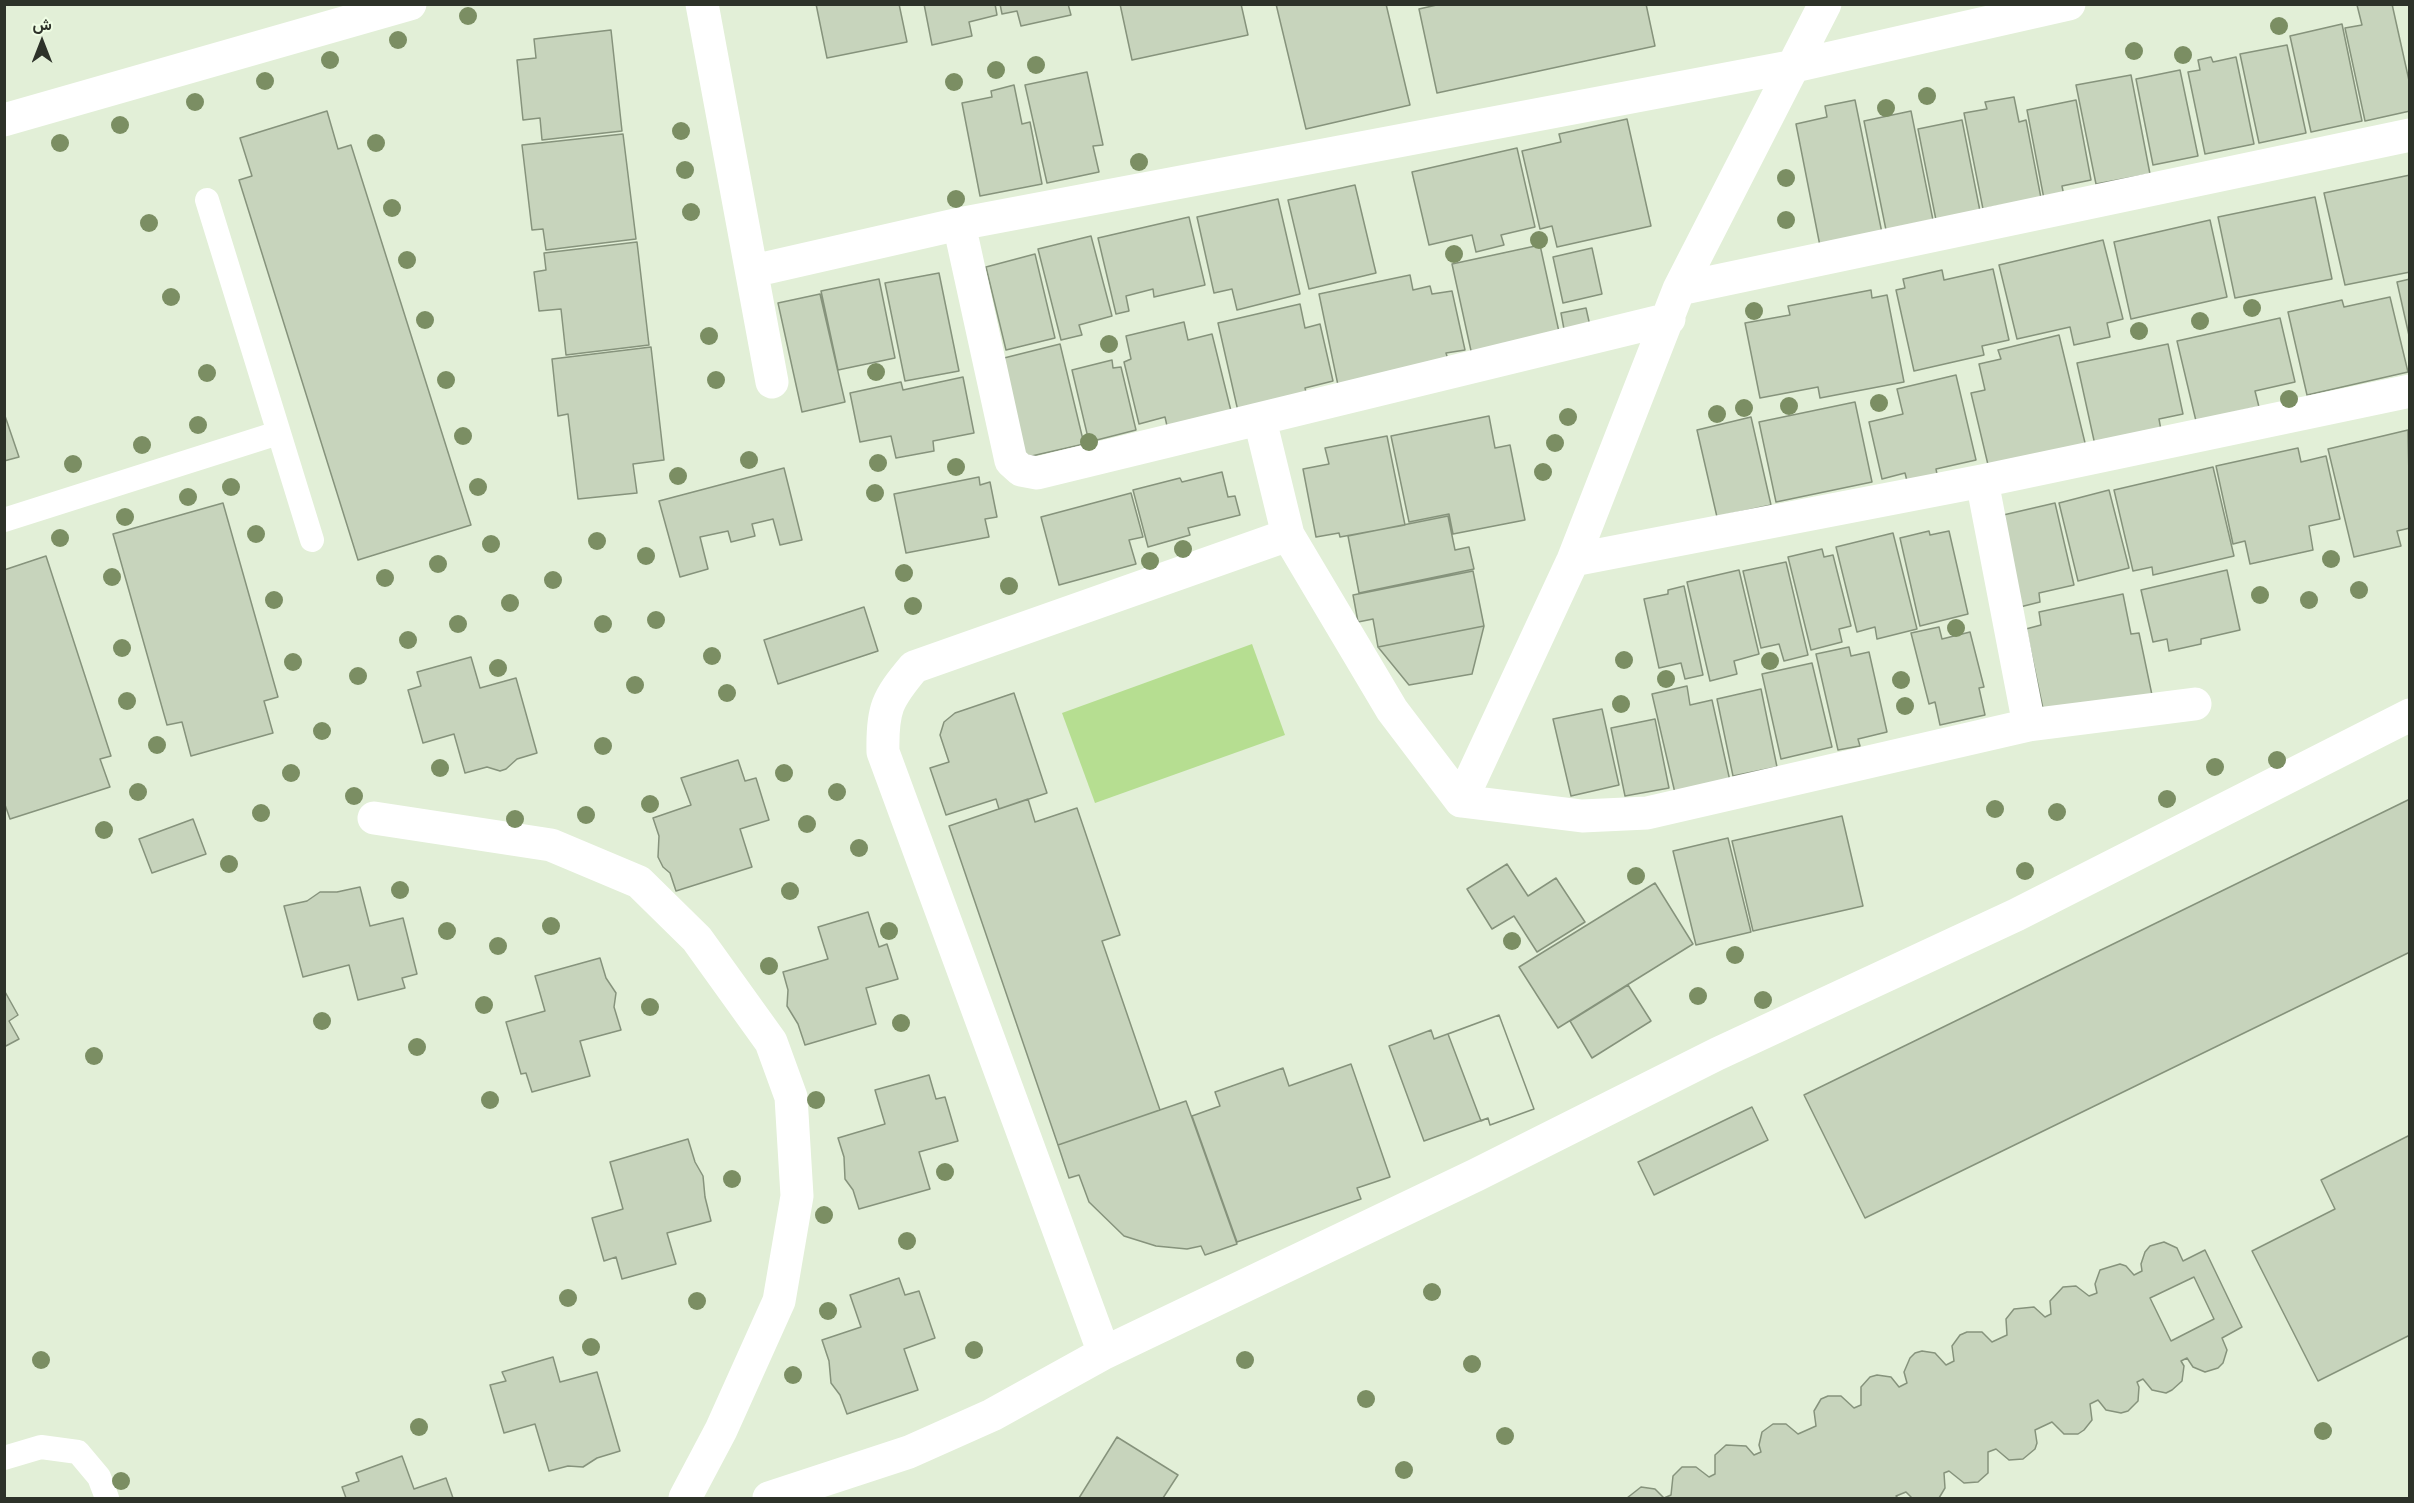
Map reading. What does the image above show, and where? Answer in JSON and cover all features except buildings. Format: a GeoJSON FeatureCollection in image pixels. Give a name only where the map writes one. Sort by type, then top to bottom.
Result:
{"type":"FeatureCollection","features":[{"type":"Feature","properties":{"kind":"street"},"geometry":{"type":"LineString","coordinates":[[4,120],[410,4]]}},
{"type":"Feature","properties":{"kind":"street"},"geometry":{"type":"LineString","coordinates":[[702,4],[772,382]]}},
{"type":"Feature","properties":{"kind":"street"},"geometry":{"type":"LineString","coordinates":[[1461,801],[1573,560],[1674,304],[1825,4]]}},
{"type":"Feature","properties":{"kind":"street"},"geometry":{"type":"LineString","coordinates":[[753,271],[959,224],[1795,66],[2069,4]]}},
{"type":"Feature","properties":{"kind":"street"},"geometry":{"type":"LineString","coordinates":[[959,224],[1011,461],[1021,470],[1037,473],[1260,420],[1674,304],[2409,135]]}},
{"type":"Feature","properties":{"kind":"street"},"geometry":{"type":"LineString","coordinates":[[1573,560],[1982,481],[2409,391]]}},
{"type":"Feature","properties":{"kind":"street"},"geometry":{"type":"LineString","coordinates":[[1260,420],[1288,535],[1392,710],[1461,801],[1582,816],[1647,813],[2029,725],[2195,704]]}},
{"type":"Feature","properties":{"kind":"street"},"geometry":{"type":"LineString","coordinates":[[1982,481],[2029,725]]}},
{"type":"Feature","properties":{"kind":"street"},"geometry":{"type":"LineString","coordinates":[[1104,1353],[882,752],[882,719],[892,693],[914,667],[1288,535]]}},
{"type":"Feature","properties":{"kind":"street"},"geometry":{"type":"LineString","coordinates":[[769,1498],[909,1452],[992,1415],[1104,1353],[1476,1175],[1717,1054],[2016,915],[2409,715]]}},
{"type":"Feature","properties":{"kind":"street"},"geometry":{"type":"LineString","coordinates":[[374,818],[551,845],[639,882],[697,939],[771,1042],[791,1097],[797,1196],[779,1301],[721,1430],[685,1498]]}},
{"type":"Feature","properties":{"kind":"lane"},"geometry":{"type":"LineString","coordinates":[[207,200],[312,540]]}},
{"type":"Feature","properties":{"kind":"lane"},"geometry":{"type":"LineString","coordinates":[[4,520],[278,433]]}},
{"type":"Feature","properties":{"kind":"lane"},"geometry":{"type":"LineString","coordinates":[[4,1458],[41,1447],[78,1452],[99,1477],[107,1498]]}},
{"type":"Feature","properties":{"kind":"green space"},"geometry":{"type":"Polygon","coordinates":[[[1252,644],[1285,735],[1095,803],[1062,713],[1252,644]]]}}]}
